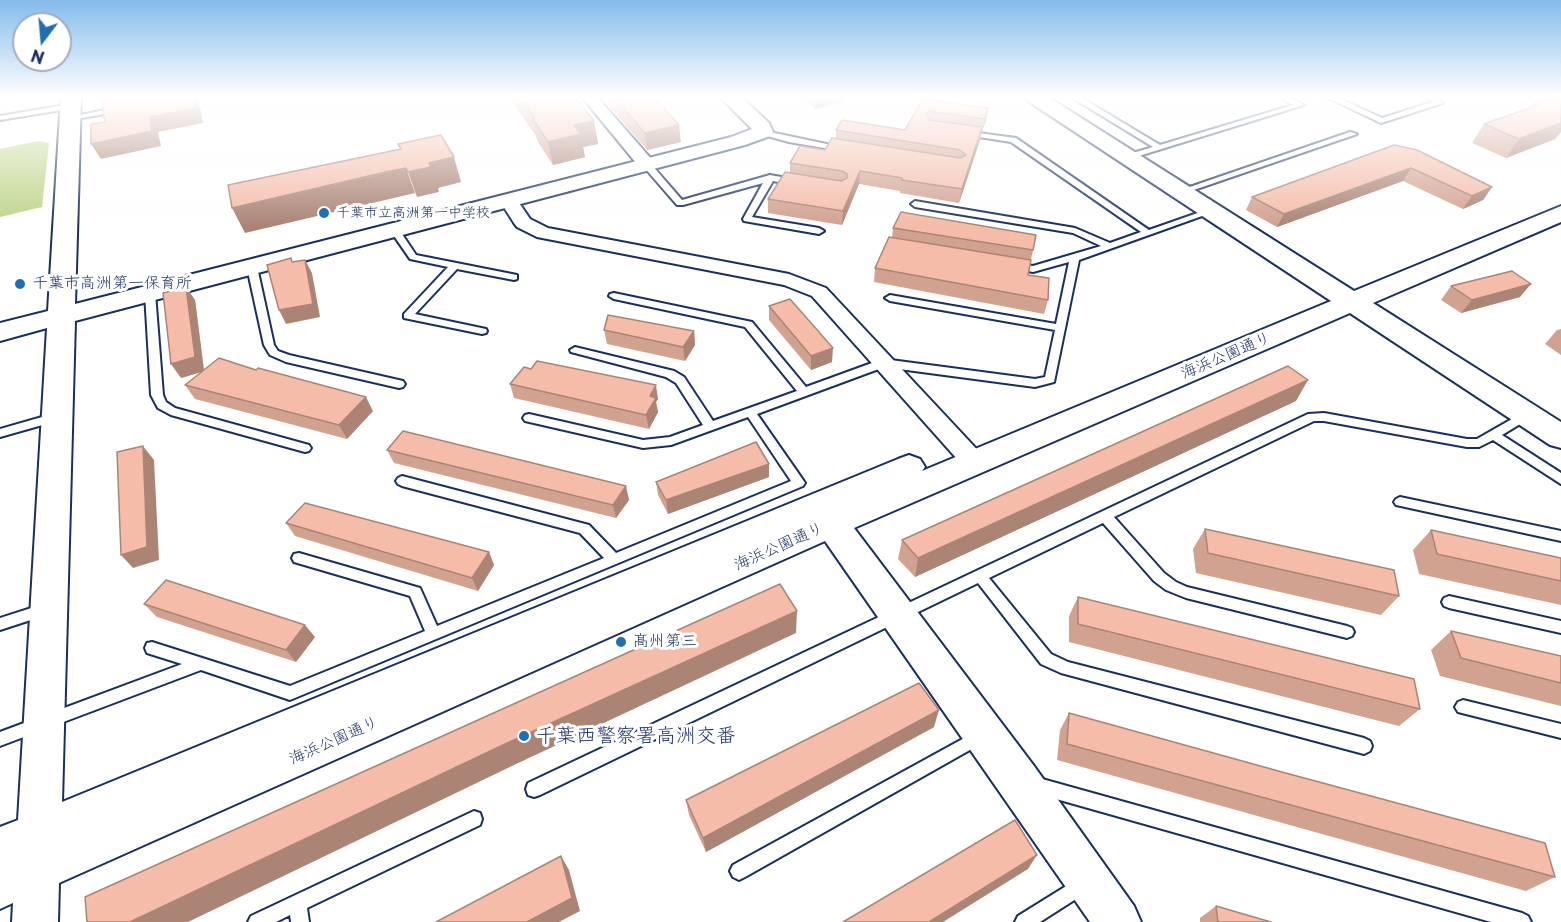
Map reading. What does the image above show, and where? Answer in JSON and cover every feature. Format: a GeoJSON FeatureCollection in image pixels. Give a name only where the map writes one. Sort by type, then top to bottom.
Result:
{"type":"FeatureCollection","features":[{"type":"Feature","properties":{"kind":"street"},"geometry":{"type":"LineString","coordinates":[[35,922],[38,870],[37,834],[70,140]]}},
{"type":"Feature","properties":{"kind":"street"},"geometry":{"type":"LineString","coordinates":[[625,140],[646,165]]}},
{"type":"Feature","properties":{"kind":"street"},"geometry":{"type":"LineString","coordinates":[[0,332],[742,140]]}},
{"type":"Feature","properties":{"kind":"street"},"geometry":{"type":"LineString","coordinates":[[1102,140],[1561,437]]}},
{"type":"Feature","properties":{"kind":"street","name":"海浜公園通り"},"geometry":{"type":"LineString","coordinates":[[1346,296],[1561,196]]}},
{"type":"Feature","properties":{"kind":"street"},"geometry":{"type":"LineString","coordinates":[[508,201],[523,223],[543,233],[789,280],[819,292],[967,455]]}},
{"type":"Feature","properties":{"kind":"street","name":"海浜公園通り"},"geometry":{"type":"LineString","coordinates":[[0,849],[825,514],[1346,296],[1561,213]]}},
{"type":"Feature","properties":{"kind":"street"},"geometry":{"type":"LineString","coordinates":[[825,514],[1019,781],[1118,922]]}},
{"type":"Feature","properties":{"kind":"street","name":"海浜公園通り"},"geometry":{"type":"LineString","coordinates":[[0,886],[825,514]]}},
{"type":"Feature","properties":{"kind":"lane"},"geometry":{"type":"LineString","coordinates":[[789,140],[846,149]]}},
{"type":"Feature","properties":{"kind":"lane"},"geometry":{"type":"LineString","coordinates":[[1013,140],[1148,233]]}},
{"type":"Feature","properties":{"kind":"lane"},"geometry":{"type":"LineString","coordinates":[[1146,140],[1158,147]]}},
{"type":"Feature","properties":{"kind":"lane"},"geometry":{"type":"LineString","coordinates":[[1129,157],[1182,140]]}},
{"type":"Feature","properties":{"kind":"lane"},"geometry":{"type":"LineString","coordinates":[[1182,191],[1335,140]]}},
{"type":"Feature","properties":{"kind":"lane"},"geometry":{"type":"LineString","coordinates":[[646,165],[680,203],[770,178],[800,183]]}},
{"type":"Feature","properties":{"kind":"lane"},"geometry":{"type":"LineString","coordinates":[[770,178],[747,219],[819,231]]}},
{"type":"Feature","properties":{"kind":"lane"},"geometry":{"type":"LineString","coordinates":[[915,204],[1076,231],[1109,246]]}},
{"type":"Feature","properties":{"kind":"lane"},"geometry":{"type":"LineString","coordinates":[[1001,264],[1034,269],[1075,258],[1212,211]]}},
{"type":"Feature","properties":{"kind":"lane"},"geometry":{"type":"LineString","coordinates":[[395,230],[412,257],[514,277]]}},
{"type":"Feature","properties":{"kind":"lane"},"geometry":{"type":"LineString","coordinates":[[529,418],[643,444],[671,441],[883,363],[1035,383],[1050,379],[1075,258]]}},
{"type":"Feature","properties":{"kind":"lane"},"geometry":{"type":"LineString","coordinates":[[454,266],[408,316],[482,331]]}},
{"type":"Feature","properties":{"kind":"lane"},"geometry":{"type":"LineString","coordinates":[[252,267],[268,345],[274,353],[286,358],[399,384]]}},
{"type":"Feature","properties":{"kind":"lane"},"geometry":{"type":"LineString","coordinates":[[150,293],[157,395],[162,405],[171,411],[305,448]]}},
{"type":"Feature","properties":{"kind":"lane"},"geometry":{"type":"LineString","coordinates":[[614,296],[748,324],[804,392]]}},
{"type":"Feature","properties":{"kind":"lane"},"geometry":{"type":"LineString","coordinates":[[890,298],[1061,328]]}},
{"type":"Feature","properties":{"kind":"lane"},"geometry":{"type":"LineString","coordinates":[[574,350],[670,374],[680,380],[710,426]]}},
{"type":"Feature","properties":{"kind":"lane"},"geometry":{"type":"LineString","coordinates":[[152,648],[290,693],[799,483],[750,412]]}},
{"type":"Feature","properties":{"kind":"lane"},"geometry":{"type":"LineString","coordinates":[[534,789],[1311,417],[1324,417],[1467,443],[1479,443],[1526,415]]}},
{"type":"Feature","properties":{"kind":"lane"},"geometry":{"type":"LineString","coordinates":[[0,434],[58,416]]}},
{"type":"Feature","properties":{"kind":"lane"},"geometry":{"type":"LineString","coordinates":[[1494,435],[1561,479]]}},
{"type":"Feature","properties":{"kind":"lane"},"geometry":{"type":"LineString","coordinates":[[402,481],[584,529],[614,559]]}},
{"type":"Feature","properties":{"kind":"lane"},"geometry":{"type":"LineString","coordinates":[[1400,502],[1561,536]]}},
{"type":"Feature","properties":{"kind":"lane"},"geometry":{"type":"LineString","coordinates":[[1104,515],[1159,577],[1172,586],[1185,592],[1347,632]]}},
{"type":"Feature","properties":{"kind":"lane"},"geometry":{"type":"LineString","coordinates":[[299,558],[415,592],[434,634]]}},
{"type":"Feature","properties":{"kind":"lane"},"geometry":{"type":"LineString","coordinates":[[980,576],[1046,659],[1066,668],[1364,746]]}},
{"type":"Feature","properties":{"kind":"lane"},"geometry":{"type":"LineString","coordinates":[[1449,602],[1561,627]]}},
{"type":"Feature","properties":{"kind":"lane"},"geometry":{"type":"LineString","coordinates":[[0,624],[48,608]]}},
{"type":"Feature","properties":{"kind":"lane"},"geometry":{"type":"LineString","coordinates":[[0,739],[200,664]]}},
{"type":"Feature","properties":{"kind":"lane"},"geometry":{"type":"LineString","coordinates":[[1463,706],[1561,730]]}},
{"type":"Feature","properties":{"kind":"lane"},"geometry":{"type":"LineString","coordinates":[[739,871],[985,734]]}},
{"type":"Feature","properties":{"kind":"lane"},"geometry":{"type":"LineString","coordinates":[[1019,781],[1522,922]]}},
{"type":"Feature","properties":{"kind":"lane"},"geometry":{"type":"LineString","coordinates":[[256,922],[474,819]]}},
{"type":"Feature","properties":{"kind":"lane"},"geometry":{"type":"LineString","coordinates":[[1024,922],[1089,880]]}},
{"type":"Feature","properties":{"kind":"lane"},"geometry":{"type":"LineString","coordinates":[[297,903],[300,922]]}},
{"type":"Feature","properties":{"kind":"green space"},"geometry":{"type":"Polygon","coordinates":[[[38,141],[49,143],[42,207],[0,217],[0,149],[38,141]]]}},
{"type":"Feature","properties":{"kind":"building"},"geometry":{"type":"Polygon","coordinates":[[[91,140],[110,140],[91,144],[91,140]]]}},
{"type":"Feature","properties":{"kind":"building"},"geometry":{"type":"Polygon","coordinates":[[[417,140],[444,140],[454,157],[429,163],[431,167],[408,172],[406,168],[386,172],[232,208],[228,185],[401,149],[398,144],[417,140]]]}},
{"type":"Feature","properties":{"kind":"building"},"geometry":{"type":"Polygon","coordinates":[[[831,140],[845,140],[960,158],[966,155],[960,150],[898,140],[978,140],[962,189],[860,171],[843,211],[768,199],[785,172],[841,181],[847,178],[847,174],[842,171],[790,163],[800,146],[825,150],[831,140]]]}},
{"type":"Feature","properties":{"kind":"building"},"geometry":{"type":"Polygon","coordinates":[[[1394,145],[1417,150],[1492,187],[1472,196],[1411,168],[1284,214],[1252,197],[1394,145]]]}},
{"type":"Feature","properties":{"kind":"building"},"geometry":{"type":"Polygon","coordinates":[[[901,212],[1036,235],[1033,250],[893,228],[901,212]]]}},
{"type":"Feature","properties":{"kind":"building"},"geometry":{"type":"Polygon","coordinates":[[[889,237],[1031,260],[1028,275],[1049,278],[1048,300],[875,268],[889,237]]]}},
{"type":"Feature","properties":{"kind":"building"},"geometry":{"type":"Polygon","coordinates":[[[291,258],[292,262],[305,260],[313,304],[279,310],[267,265],[291,258]]]}},
{"type":"Feature","properties":{"kind":"building"},"geometry":{"type":"Polygon","coordinates":[[[1512,271],[1531,284],[1472,300],[1451,286],[1512,271]]]}},
{"type":"Feature","properties":{"kind":"building"},"geometry":{"type":"Polygon","coordinates":[[[186,287],[195,357],[171,364],[163,293],[186,287]]]}},
{"type":"Feature","properties":{"kind":"building"},"geometry":{"type":"Polygon","coordinates":[[[790,299],[833,348],[811,356],[769,306],[790,299]]]}},
{"type":"Feature","properties":{"kind":"building"},"geometry":{"type":"Polygon","coordinates":[[[608,315],[694,331],[683,347],[604,330],[608,315]]]}},
{"type":"Feature","properties":{"kind":"building"},"geometry":{"type":"Polygon","coordinates":[[[219,358],[256,370],[258,368],[366,397],[339,425],[185,385],[219,358]]]}},
{"type":"Feature","properties":{"kind":"building"},"geometry":{"type":"Polygon","coordinates":[[[537,361],[656,385],[650,396],[656,398],[646,415],[510,384],[524,367],[531,369],[537,361]]]}},
{"type":"Feature","properties":{"kind":"building"},"geometry":{"type":"Polygon","coordinates":[[[1288,366],[1308,380],[918,558],[902,540],[1288,366]]]}},
{"type":"Feature","properties":{"kind":"building"},"geometry":{"type":"Polygon","coordinates":[[[403,431],[626,486],[613,505],[387,450],[403,431]]]}},
{"type":"Feature","properties":{"kind":"building"},"geometry":{"type":"Polygon","coordinates":[[[756,442],[769,464],[666,500],[656,482],[756,442]]]}},
{"type":"Feature","properties":{"kind":"building"},"geometry":{"type":"Polygon","coordinates":[[[143,446],[147,547],[121,555],[117,452],[143,446]]]}},
{"type":"Feature","properties":{"kind":"building"},"geometry":{"type":"Polygon","coordinates":[[[305,503],[489,552],[472,578],[286,523],[305,503]]]}},
{"type":"Feature","properties":{"kind":"building"},"geometry":{"type":"Polygon","coordinates":[[[1205,529],[1394,570],[1399,596],[1208,553],[1205,529]]]}},
{"type":"Feature","properties":{"kind":"building"},"geometry":{"type":"Polygon","coordinates":[[[1431,530],[1561,558],[1561,581],[1437,554],[1431,530]]]}},
{"type":"Feature","properties":{"kind":"building"},"geometry":{"type":"Polygon","coordinates":[[[166,580],[305,625],[286,650],[144,604],[166,580]]]}},
{"type":"Feature","properties":{"kind":"building"},"geometry":{"type":"Polygon","coordinates":[[[780,584],[797,611],[503,745],[130,922],[87,922],[85,897],[780,584]]]}},
{"type":"Feature","properties":{"kind":"building"},"geometry":{"type":"Polygon","coordinates":[[[1078,597],[1414,679],[1420,709],[1078,624],[1078,597]]]}},
{"type":"Feature","properties":{"kind":"building"},"geometry":{"type":"Polygon","coordinates":[[[1451,631],[1561,656],[1561,683],[1461,658],[1451,631]]]}},
{"type":"Feature","properties":{"kind":"building"},"geometry":{"type":"Polygon","coordinates":[[[919,683],[939,710],[703,838],[686,800],[919,683]]]}},
{"type":"Feature","properties":{"kind":"building"},"geometry":{"type":"Polygon","coordinates":[[[1069,713],[1545,843],[1555,877],[1067,744],[1069,713]]]}},
{"type":"Feature","properties":{"kind":"building"},"geometry":{"type":"Polygon","coordinates":[[[1015,820],[1037,855],[929,922],[843,922],[1015,820]]]}},
{"type":"Feature","properties":{"kind":"building"},"geometry":{"type":"Polygon","coordinates":[[[561,856],[572,898],[527,922],[436,922],[561,856]]]}},
{"type":"Feature","properties":{"kind":"building"},"geometry":{"type":"Polygon","coordinates":[[[1216,906],[1271,922],[1218,922],[1216,906]]]}},
{"type":"Feature","properties":{"kind":"place","name":"千葉市立高洲第一中学校"},"geometry":{"type":"Point","coordinates":[324,213]}},
{"type":"Feature","properties":{"kind":"place","name":"千葉市高洲第一保育所"},"geometry":{"type":"Point","coordinates":[20,284]}},
{"type":"Feature","properties":{"kind":"place","name":"髙州第三"},"geometry":{"type":"Point","coordinates":[621,642]}},
{"type":"Feature","properties":{"kind":"place","name":"千葉西警察署高洲交番"},"geometry":{"type":"Point","coordinates":[524,736]}}]}
